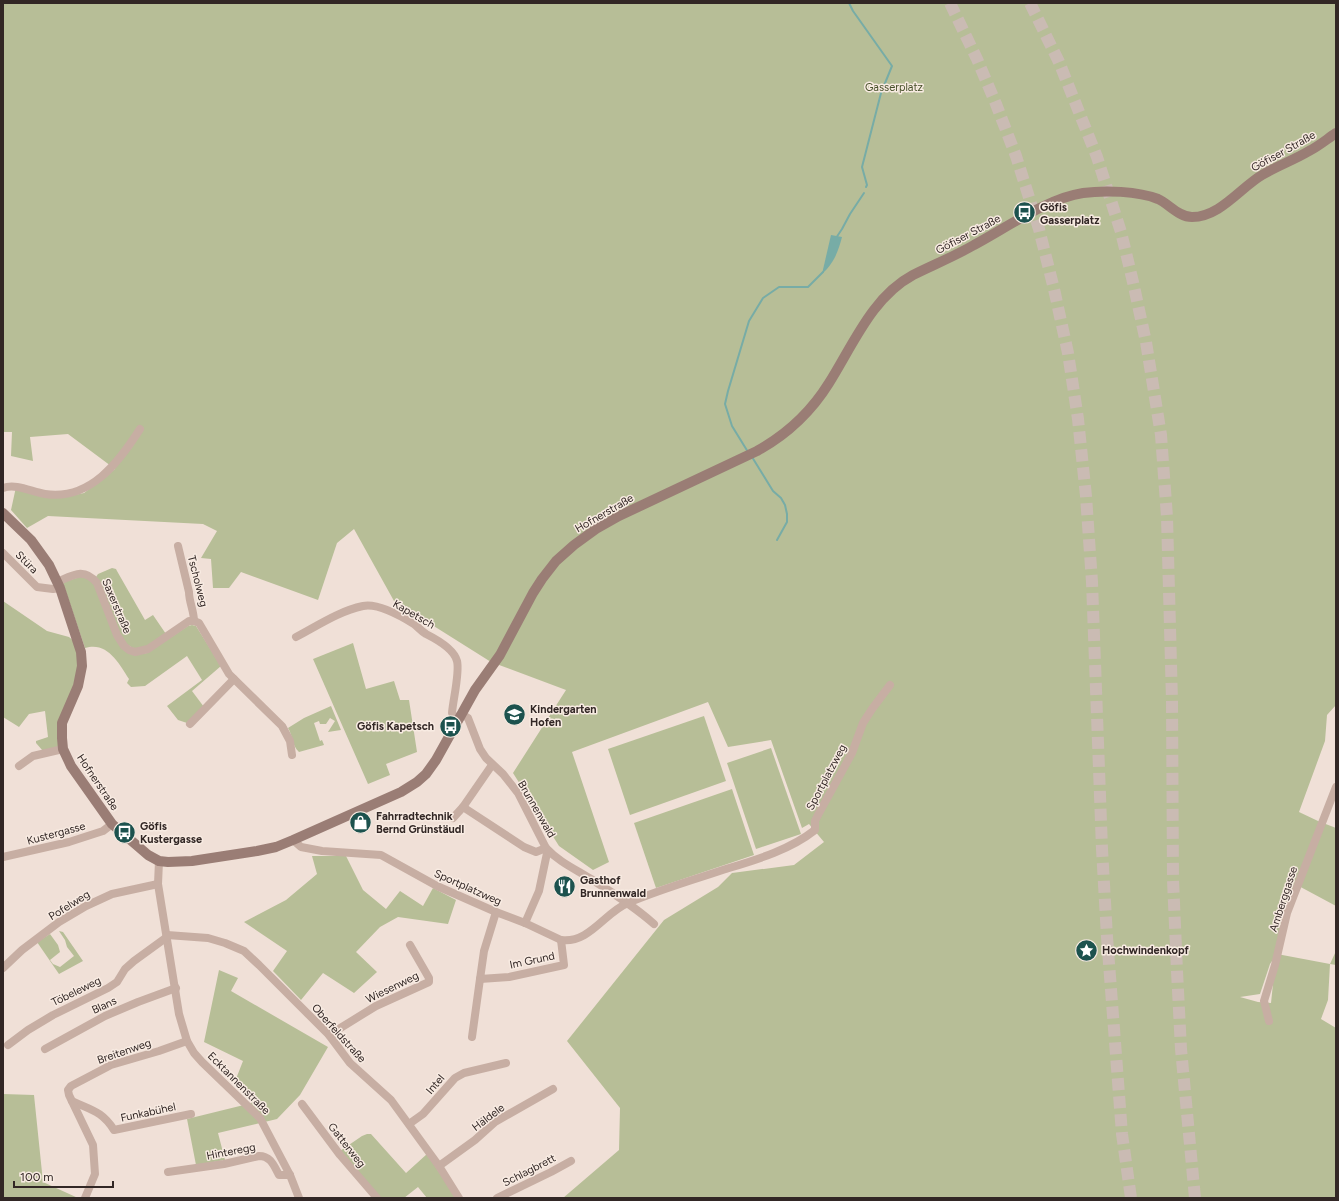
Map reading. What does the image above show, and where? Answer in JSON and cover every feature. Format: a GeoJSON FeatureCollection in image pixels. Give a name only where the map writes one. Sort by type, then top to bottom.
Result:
{"type":"FeatureCollection","features":[{"type":"Feature","properties":{"kind":"main road","name":"Göfiser Straße"},"geometry":{"type":"LineString","coordinates":[[757,451],[775,441],[796,423],[813,405],[828,385],[870,314],[893,288],[912,276],[972,247],[1057,200],[1077,195],[1098,192],[1144,196],[1162,201],[1183,214],[1191,217],[1208,213],[1226,203],[1256,179],[1310,151],[1336,133]]}},
{"type":"Feature","properties":{"kind":"main road","name":"Hofnerstraße"},"geometry":{"type":"LineString","coordinates":[[3,513],[31,540],[49,565],[58,585],[81,652],[82,666],[78,686],[62,723],[63,749],[71,766],[112,824],[148,855],[159,861],[192,861],[276,847],[401,792],[417,782],[426,774],[436,760],[484,676],[489,662],[506,644],[542,579],[556,561],[574,545],[596,529],[619,516],[757,451]]}},
{"type":"Feature","properties":{"kind":"street"},"geometry":{"type":"LineString","coordinates":[[3,488],[8,486],[57,495],[85,488],[107,471],[122,454],[140,429]]}},
{"type":"Feature","properties":{"kind":"street","name":"Tscholweg"},"geometry":{"type":"LineString","coordinates":[[178,546],[189,592],[189,599],[194,614],[194,621]]}},
{"type":"Feature","properties":{"kind":"street","name":"Stüra"},"geometry":{"type":"LineString","coordinates":[[3,553],[37,587],[53,590],[58,585]]}},
{"type":"Feature","properties":{"kind":"street","name":"Saxerstraße"},"geometry":{"type":"LineString","coordinates":[[58,585],[79,573],[90,575],[94,578],[120,641],[129,650],[135,652],[148,649],[189,621],[194,621]]}},
{"type":"Feature","properties":{"kind":"street","name":"Kapetsch"},"geometry":{"type":"LineString","coordinates":[[296,637],[333,617],[363,606],[372,605],[382,608],[414,624],[424,633],[436,639],[456,657],[458,667],[452,713],[454,716],[460,717]]}},
{"type":"Feature","properties":{"kind":"street"},"geometry":{"type":"LineString","coordinates":[[194,621],[199,623],[234,679],[282,726],[290,741],[292,755]]}},
{"type":"Feature","properties":{"kind":"street"},"geometry":{"type":"LineString","coordinates":[[190,724],[234,679]]}},
{"type":"Feature","properties":{"kind":"street","name":"Sportplatzweg"},"geometry":{"type":"LineString","coordinates":[[293,840],[301,847],[308,849],[381,855],[431,883],[561,940],[567,941],[577,939],[586,934],[627,903],[757,859],[804,839],[815,830],[815,821],[852,753],[863,723],[890,685]]}},
{"type":"Feature","properties":{"kind":"street","name":"Brunnenwald"},"geometry":{"type":"LineString","coordinates":[[460,717],[468,718],[480,749],[518,793],[546,848],[555,858],[627,903]]}},
{"type":"Feature","properties":{"kind":"street"},"geometry":{"type":"LineString","coordinates":[[19,766],[33,756],[63,749]]}},
{"type":"Feature","properties":{"kind":"street"},"geometry":{"type":"LineString","coordinates":[[453,818],[463,807],[492,764]]}},
{"type":"Feature","properties":{"kind":"street","name":"Amberggasse"},"geometry":{"type":"LineString","coordinates":[[1269,1021],[1264,1001],[1275,965],[1287,913],[1336,787]]}},
{"type":"Feature","properties":{"kind":"street","name":"Brunnenwald"},"geometry":{"type":"LineString","coordinates":[[463,807],[529,849],[536,852],[546,848]]}},
{"type":"Feature","properties":{"kind":"street","name":"Kustergasse"},"geometry":{"type":"LineString","coordinates":[[3,857],[70,842],[103,831],[112,824]]}},
{"type":"Feature","properties":{"kind":"street","name":"Brunnenwald"},"geometry":{"type":"LineString","coordinates":[[525,923],[539,891],[547,853],[546,848]]}},
{"type":"Feature","properties":{"kind":"street","name":"Ecktannenstraße"},"geometry":{"type":"LineString","coordinates":[[159,861],[158,884],[179,1014],[187,1040],[194,1053],[202,1062],[260,1118],[290,1175],[299,1198]]}},
{"type":"Feature","properties":{"kind":"street","name":"Pofelweg"},"geometry":{"type":"LineString","coordinates":[[3,968],[13,958],[59,922],[86,906],[112,894],[158,884]]}},
{"type":"Feature","properties":{"kind":"street"},"geometry":{"type":"LineString","coordinates":[[627,903],[654,924]]}},
{"type":"Feature","properties":{"kind":"street"},"geometry":{"type":"LineString","coordinates":[[472,1037],[484,951],[496,912]]}},
{"type":"Feature","properties":{"kind":"street","name":"Oberfeldstraße"},"geometry":{"type":"LineString","coordinates":[[167,936],[208,938],[225,942],[244,951],[328,1035],[350,1063],[391,1100],[439,1166],[459,1198]]}},
{"type":"Feature","properties":{"kind":"street","name":"Töbeleweg"},"geometry":{"type":"LineString","coordinates":[[8,1045],[28,1030],[53,1015],[108,988],[117,982],[125,969],[167,936]]}},
{"type":"Feature","properties":{"kind":"street","name":"Im Grund"},"geometry":{"type":"LineString","coordinates":[[480,979],[509,977],[564,965],[561,940]]}},
{"type":"Feature","properties":{"kind":"street","name":"Wiesenweg"},"geometry":{"type":"LineString","coordinates":[[328,1035],[376,1006],[429,982],[429,978],[410,945]]}},
{"type":"Feature","properties":{"kind":"street","name":"Blans"},"geometry":{"type":"LineString","coordinates":[[45,1049],[105,1016],[176,988]]}},
{"type":"Feature","properties":{"kind":"street","name":"Breitenweg"},"geometry":{"type":"LineString","coordinates":[[72,1101],[68,1095],[68,1090],[71,1086],[86,1077],[111,1065],[159,1051],[187,1040]]}},
{"type":"Feature","properties":{"kind":"street","name":"Intel"},"geometry":{"type":"LineString","coordinates":[[408,1124],[423,1114],[455,1078],[464,1073],[506,1063]]}},
{"type":"Feature","properties":{"kind":"street","name":"Häldele"},"geometry":{"type":"LineString","coordinates":[[439,1166],[475,1140],[495,1122],[553,1089]]}},
{"type":"Feature","properties":{"kind":"street"},"geometry":{"type":"LineString","coordinates":[[72,1101],[93,1145],[95,1174],[85,1198]]}},
{"type":"Feature","properties":{"kind":"street","name":"Funkabühel"},"geometry":{"type":"LineString","coordinates":[[72,1101],[100,1114],[108,1121],[114,1130],[191,1114]]}},
{"type":"Feature","properties":{"kind":"street","name":"Gatterweg"},"geometry":{"type":"LineString","coordinates":[[302,1104],[340,1155],[377,1198]]}},
{"type":"Feature","properties":{"kind":"street","name":"Hinteregg"},"geometry":{"type":"LineString","coordinates":[[168,1172],[265,1156],[272,1162],[279,1175],[290,1175]]}},
{"type":"Feature","properties":{"kind":"street","name":"Schlagbrett"},"geometry":{"type":"LineString","coordinates":[[497,1198],[571,1161]]}},
{"type":"Feature","properties":{"kind":"green space","name":"Gasserplatz"},"geometry":{"type":"Polygon","coordinates":[[[3,3],[1336,3],[1336,705],[1327,715],[1325,741],[1299,812],[1336,828],[1336,906],[1295,884],[1277,954],[1330,964],[1328,1000],[1321,1019],[1336,1028],[1336,1198],[563,1198],[619,1150],[620,1108],[567,1041],[664,920],[718,887],[732,873],[794,865],[824,842],[809,824],[802,828],[771,740],[728,747],[708,702],[572,752],[609,862],[593,870],[559,846],[513,773],[566,690],[491,662],[394,601],[354,529],[337,543],[318,600],[241,572],[229,588],[213,588],[211,559],[201,558],[217,531],[203,524],[48,516],[27,528],[11,510],[16,487],[59,498],[84,493],[115,469],[68,434],[30,437],[33,461],[11,456],[12,432],[3,432],[3,3]],[[1276,955],[1270,964],[1260,994],[1240,997],[1258,1002],[1271,1003],[1276,955]]]}},
{"type":"Feature","properties":{"kind":"green space"},"geometry":{"type":"Polygon","coordinates":[[[112,568],[116,569],[145,620],[153,615],[166,634],[148,646],[137,649],[127,644],[121,637],[96,577],[98,574],[112,568]]]}},
{"type":"Feature","properties":{"kind":"green space"},"geometry":{"type":"Polygon","coordinates":[[[83,576],[94,582],[119,644],[133,655],[147,653],[188,626],[196,626],[221,666],[192,691],[204,707],[187,723],[178,720],[167,706],[202,680],[187,656],[145,686],[131,687],[127,683],[129,679],[112,655],[100,648],[85,648],[63,583],[83,576]]]}},
{"type":"Feature","properties":{"kind":"green space"},"geometry":{"type":"Polygon","coordinates":[[[3,601],[47,631],[69,637],[76,643],[79,666],[59,747],[43,751],[36,743],[36,741],[48,737],[45,711],[29,714],[19,727],[3,717],[3,601]]]}},
{"type":"Feature","properties":{"kind":"green space"},"geometry":{"type":"Polygon","coordinates":[[[353,643],[366,689],[394,681],[400,700],[409,700],[417,752],[386,764],[390,775],[368,784],[313,659],[353,643]]]}},
{"type":"Feature","properties":{"kind":"green space"},"geometry":{"type":"Polygon","coordinates":[[[331,706],[341,730],[328,732],[335,721],[330,718],[326,724],[320,724],[319,721],[314,723],[320,741],[322,740],[324,745],[299,752],[295,747],[288,728],[304,718],[331,706]]]}},
{"type":"Feature","properties":{"kind":"green space"},"geometry":{"type":"Polygon","coordinates":[[[704,716],[726,781],[630,815],[608,749],[704,716]]]}},
{"type":"Feature","properties":{"kind":"green space"},"geometry":{"type":"Polygon","coordinates":[[[771,748],[801,834],[756,849],[727,763],[771,748]]]}},
{"type":"Feature","properties":{"kind":"green space"},"geometry":{"type":"Polygon","coordinates":[[[732,789],[754,855],[656,888],[634,823],[732,789]]]}},
{"type":"Feature","properties":{"kind":"green space"},"geometry":{"type":"Polygon","coordinates":[[[312,856],[346,856],[363,890],[386,909],[400,891],[423,906],[433,888],[456,900],[448,924],[398,917],[380,927],[356,952],[377,972],[354,993],[323,973],[301,1000],[273,971],[287,951],[244,922],[286,900],[317,874],[312,856]]]}},
{"type":"Feature","properties":{"kind":"green space"},"geometry":{"type":"Polygon","coordinates":[[[59,931],[63,932],[83,961],[59,974],[37,942],[50,934],[58,945],[60,952],[50,960],[53,964],[60,967],[74,956],[67,947],[65,940],[59,931]]]}},
{"type":"Feature","properties":{"kind":"green space"},"geometry":{"type":"Polygon","coordinates":[[[1336,951],[1336,965],[1330,964],[1336,951]]]}},
{"type":"Feature","properties":{"kind":"green space"},"geometry":{"type":"Polygon","coordinates":[[[219,970],[238,978],[231,991],[328,1047],[300,1095],[277,1119],[218,1133],[225,1160],[196,1165],[187,1119],[252,1103],[234,1084],[243,1061],[204,1042],[219,970]]]}},
{"type":"Feature","properties":{"kind":"green space"},"geometry":{"type":"Polygon","coordinates":[[[3,1094],[34,1095],[43,1182],[78,1198],[3,1198],[3,1094]]]}},
{"type":"Feature","properties":{"kind":"green space"},"geometry":{"type":"Polygon","coordinates":[[[367,1134],[371,1134],[406,1173],[427,1154],[456,1198],[427,1198],[418,1187],[404,1198],[381,1198],[340,1151],[367,1134]]]}},
{"type":"Feature","properties":{"kind":"water"},"geometry":{"type":"Polygon","coordinates":[[[831,235],[842,237],[835,257],[830,266],[822,274],[831,235]]]}},
{"type":"Feature","properties":{"kind":"waterway"},"geometry":{"type":"LineString","coordinates":[[849,3],[853,11],[892,66],[881,93],[862,167],[867,185],[866,187]]}},
{"type":"Feature","properties":{"kind":"waterway"},"geometry":{"type":"LineString","coordinates":[[836,238],[864,193]]}},
{"type":"Feature","properties":{"kind":"waterway"},"geometry":{"type":"LineString","coordinates":[[748,452],[732,426],[725,404],[749,321],[763,298],[779,287],[808,287],[823,272]]}},
{"type":"Feature","properties":{"kind":"waterway"},"geometry":{"type":"LineString","coordinates":[[752,457],[773,491],[781,498],[785,505],[787,522],[777,540]]}},
{"type":"Feature","properties":{"kind":"tunnel"},"geometry":{"type":"LineString","coordinates":[[950,3],[977,59],[996,104],[1016,156],[1039,229],[1068,353],[1078,419],[1086,496],[1092,582],[1102,849],[1107,937],[1122,1134],[1131,1198]]}},
{"type":"Feature","properties":{"kind":"tunnel"},"geometry":{"type":"LineString","coordinates":[[1030,3],[1059,62],[1097,157],[1121,232],[1146,342],[1161,435],[1167,517],[1172,701],[1173,880],[1177,971],[1181,1049],[1195,1198]]}},
{"type":"Feature","properties":{"kind":"place","name":"Göfis Gasserplatz"},"geometry":{"type":"Point","coordinates":[1024,213]}},
{"type":"Feature","properties":{"kind":"place","name":"Kindergarten Hofen"},"geometry":{"type":"Point","coordinates":[515,715]}},
{"type":"Feature","properties":{"kind":"place","name":"Göfis Kapetsch"},"geometry":{"type":"Point","coordinates":[450,726]}},
{"type":"Feature","properties":{"kind":"place","name":"Fahrradtechnik Bernd Grünstäudl"},"geometry":{"type":"Point","coordinates":[361,822]}},
{"type":"Feature","properties":{"kind":"place","name":"Göfis Kustergasse"},"geometry":{"type":"Point","coordinates":[125,832]}},
{"type":"Feature","properties":{"kind":"place","name":"Gasthof Brunnenwald"},"geometry":{"type":"Point","coordinates":[565,886]}},
{"type":"Feature","properties":{"kind":"place","name":"Hochwindenkopf"},"geometry":{"type":"Point","coordinates":[1087,950]}}]}
